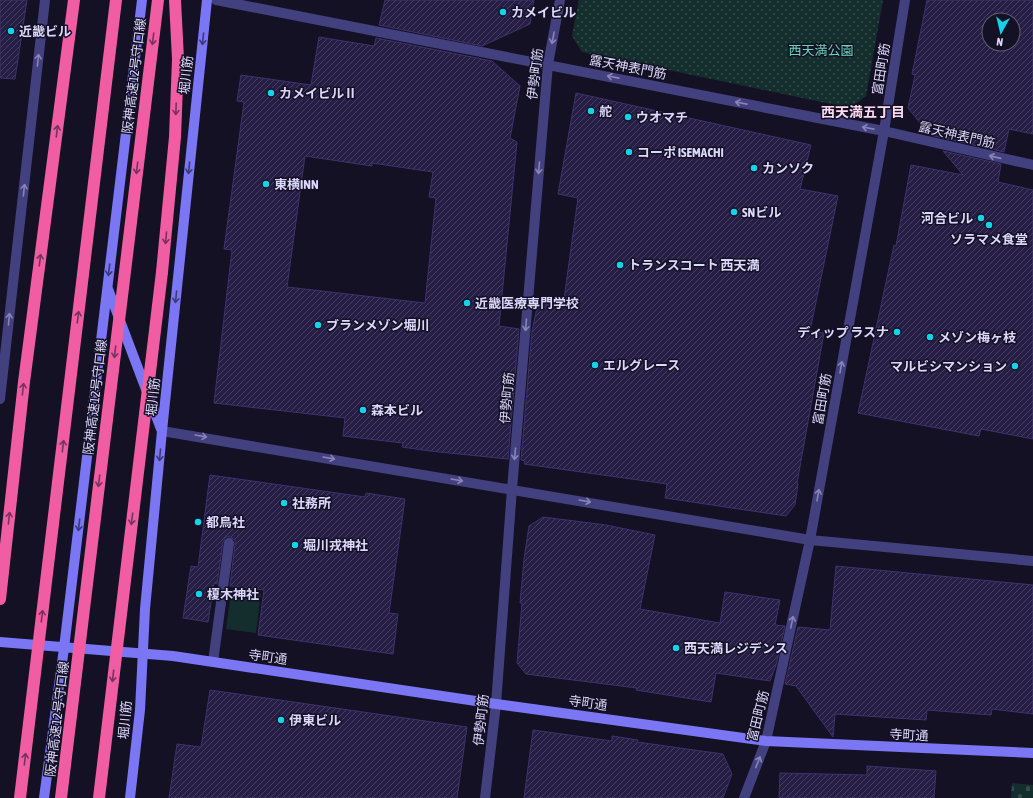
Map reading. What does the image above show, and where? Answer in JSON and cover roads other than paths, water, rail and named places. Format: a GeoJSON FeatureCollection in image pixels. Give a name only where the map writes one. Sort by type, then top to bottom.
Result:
{"type":"FeatureCollection","features":[{"type":"Feature","properties":{"kind":"highway","name":"阪神高速12号守口線"},"geometry":{"type":"LineString","coordinates":[[20,798],[116,0]]}},
{"type":"Feature","properties":{"kind":"highway","name":"阪神高速12号守口線"},"geometry":{"type":"LineString","coordinates":[[61,798],[158,0]]}},
{"type":"Feature","properties":{"kind":"highway"},"geometry":{"type":"LineString","coordinates":[[98,798],[163,264],[175,137],[178,59],[175,0]]}},
{"type":"Feature","properties":{"kind":"highway"},"geometry":{"type":"LineString","coordinates":[[0,599],[24,382],[73,5]]}},
{"type":"Feature","properties":{"kind":"street"},"geometry":{"type":"LineString","coordinates":[[0,399],[45,0]]}},
{"type":"Feature","properties":{"kind":"street"},"geometry":{"type":"LineString","coordinates":[[44,798],[64,648],[142,0]]}},
{"type":"Feature","properties":{"kind":"street","name":"堀川筋"},"geometry":{"type":"LineString","coordinates":[[130,798],[140,710],[145,609],[162,431],[207,0]]}},
{"type":"Feature","properties":{"kind":"street","name":"露天神表門筋"},"geometry":{"type":"LineString","coordinates":[[216,0],[548,64],[884,132],[1033,166]]}},
{"type":"Feature","properties":{"kind":"street","name":"伊勢町筋"},"geometry":{"type":"LineString","coordinates":[[485,798],[496,704],[512,489],[548,64],[560,0]]}},
{"type":"Feature","properties":{"kind":"street","name":"富田町筋"},"geometry":{"type":"LineString","coordinates":[[744,798],[766,741],[810,540],[884,132],[905,0]]}},
{"type":"Feature","properties":{"kind":"street"},"geometry":{"type":"LineString","coordinates":[[108,287],[162,431],[810,540],[1033,561]]}},
{"type":"Feature","properties":{"kind":"street"},"geometry":{"type":"LineString","coordinates":[[213,662],[229,543]]}},
{"type":"Feature","properties":{"kind":"street","name":"寺町通"},"geometry":{"type":"LineString","coordinates":[[0,642],[143,654],[213,662],[496,704],[766,741],[1033,753]]}},
{"type":"Feature","properties":{"kind":"place","name":"カメイビル"},"geometry":{"type":"Point","coordinates":[503,12]}},
{"type":"Feature","properties":{"kind":"place","name":"近畿ビル"},"geometry":{"type":"Point","coordinates":[11,31]}},
{"type":"Feature","properties":{"kind":"place","name":"カメイビルⅡ"},"geometry":{"type":"Point","coordinates":[271,93]}},
{"type":"Feature","properties":{"kind":"place","name":"舵"},"geometry":{"type":"Point","coordinates":[591,111]}},
{"type":"Feature","properties":{"kind":"place","name":"ウオマチ"},"geometry":{"type":"Point","coordinates":[628,117]}},
{"type":"Feature","properties":{"kind":"place","name":"コーポ ISEMACHI"},"geometry":{"type":"Point","coordinates":[629,152]}},
{"type":"Feature","properties":{"kind":"place","name":"カンソク"},"geometry":{"type":"Point","coordinates":[754,168]}},
{"type":"Feature","properties":{"kind":"place","name":"東横INN"},"geometry":{"type":"Point","coordinates":[266,184]}},
{"type":"Feature","properties":{"kind":"place","name":"SNビル"},"geometry":{"type":"Point","coordinates":[734,212]}},
{"type":"Feature","properties":{"kind":"place","name":"河合ビル"},"geometry":{"type":"Point","coordinates":[981,218]}},
{"type":"Feature","properties":{"kind":"place","name":"ソラマメ食堂"},"geometry":{"type":"Point","coordinates":[989,225]}},
{"type":"Feature","properties":{"kind":"place","name":"トランスコート 西天満"},"geometry":{"type":"Point","coordinates":[620,265]}},
{"type":"Feature","properties":{"kind":"place","name":"近畿医療専門学校"},"geometry":{"type":"Point","coordinates":[467,303]}},
{"type":"Feature","properties":{"kind":"place","name":"ブランメゾン堀川"},"geometry":{"type":"Point","coordinates":[318,325]}},
{"type":"Feature","properties":{"kind":"place","name":"ディップ ラスナ"},"geometry":{"type":"Point","coordinates":[897,332]}},
{"type":"Feature","properties":{"kind":"place","name":"メゾン梅ヶ枝"},"geometry":{"type":"Point","coordinates":[930,337]}},
{"type":"Feature","properties":{"kind":"place","name":"エルグレース"},"geometry":{"type":"Point","coordinates":[595,365]}},
{"type":"Feature","properties":{"kind":"place","name":"マルビシマンション"},"geometry":{"type":"Point","coordinates":[1015,366]}},
{"type":"Feature","properties":{"kind":"place","name":"森本ビル"},"geometry":{"type":"Point","coordinates":[363,410]}},
{"type":"Feature","properties":{"kind":"place","name":"社務所"},"geometry":{"type":"Point","coordinates":[284,503]}},
{"type":"Feature","properties":{"kind":"place","name":"都鳥社"},"geometry":{"type":"Point","coordinates":[198,522]}},
{"type":"Feature","properties":{"kind":"place","name":"堀川戎神社"},"geometry":{"type":"Point","coordinates":[295,545]}},
{"type":"Feature","properties":{"kind":"place","name":"榎木神社"},"geometry":{"type":"Point","coordinates":[199,594]}},
{"type":"Feature","properties":{"kind":"place","name":"西天満レジデンス"},"geometry":{"type":"Point","coordinates":[676,648]}},
{"type":"Feature","properties":{"kind":"place","name":"伊東ビル"},"geometry":{"type":"Point","coordinates":[281,720]}},
{"type":"Feature","properties":{"kind":"district","name":"西天満五丁目"},"geometry":{"type":"Point","coordinates":[863,112]}},
{"type":"Feature","properties":{"kind":"park label","name":"西天満公園"},"geometry":{"type":"Point","coordinates":[821,50]}}]}
